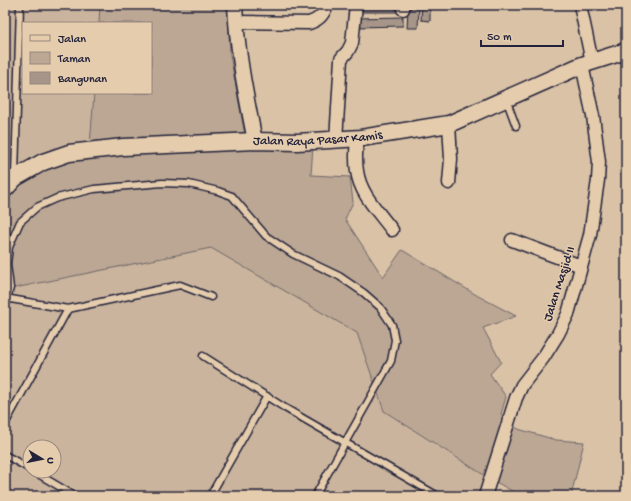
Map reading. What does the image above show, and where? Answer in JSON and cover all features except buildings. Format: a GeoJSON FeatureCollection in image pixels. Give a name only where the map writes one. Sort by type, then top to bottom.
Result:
{"type":"FeatureCollection","features":[{"type":"Feature","properties":{"kind":"main road","name":"Jalan Raya Pasar Kamis"},"geometry":{"type":"LineString","coordinates":[[10,184],[43,162],[69,153],[123,147],[255,141],[298,142],[357,139],[449,124],[587,64],[626,51]]}},
{"type":"Feature","properties":{"kind":"street"},"geometry":{"type":"LineString","coordinates":[[235,5],[244,86],[255,141]]}},
{"type":"Feature","properties":{"kind":"street"},"geometry":{"type":"LineString","coordinates":[[236,22],[309,23],[316,21],[322,16],[327,5]]}},
{"type":"Feature","properties":{"kind":"street"},"geometry":{"type":"LineString","coordinates":[[336,140],[341,59],[352,43],[356,5]]}},
{"type":"Feature","properties":{"kind":"street","name":"Jalan Masjid II"},"geometry":{"type":"LineString","coordinates":[[485,496],[516,398],[522,385],[543,358],[558,334],[568,314],[590,235],[598,180],[599,162],[580,5]]}},
{"type":"Feature","properties":{"kind":"street"},"geometry":{"type":"LineString","coordinates":[[449,124],[451,159],[449,182]]}},
{"type":"Feature","properties":{"kind":"street"},"geometry":{"type":"LineString","coordinates":[[357,139],[356,166],[361,187],[366,197],[392,230]]}},
{"type":"Feature","properties":{"kind":"street"},"geometry":{"type":"LineString","coordinates":[[512,240],[581,266]]}},
{"type":"Feature","properties":{"kind":"lane"},"geometry":{"type":"LineString","coordinates":[[10,184],[20,5]]}},
{"type":"Feature","properties":{"kind":"lane"},"geometry":{"type":"LineString","coordinates":[[506,99],[516,126]]}},
{"type":"Feature","properties":{"kind":"lane"},"geometry":{"type":"LineString","coordinates":[[5,306],[10,288],[7,264],[9,247],[20,222],[38,207],[57,198],[94,189],[162,183],[189,184],[232,196],[266,236],[293,254],[339,276],[364,293],[380,307],[392,325],[395,340],[391,361],[315,496]]}},
{"type":"Feature","properties":{"kind":"lane"},"geometry":{"type":"LineString","coordinates":[[6,298],[68,309],[180,284],[211,297]]}},
{"type":"Feature","properties":{"kind":"lane"},"geometry":{"type":"LineString","coordinates":[[5,424],[68,309]]}},
{"type":"Feature","properties":{"kind":"lane"},"geometry":{"type":"LineString","coordinates":[[203,356],[267,396],[438,496]]}},
{"type":"Feature","properties":{"kind":"lane"},"geometry":{"type":"LineString","coordinates":[[210,496],[267,396]]}},
{"type":"Feature","properties":{"kind":"lane"},"geometry":{"type":"LineString","coordinates":[[5,455],[22,465]]}},
{"type":"Feature","properties":{"kind":"lane"},"geometry":{"type":"LineString","coordinates":[[46,479],[75,496]]}},
{"type":"Feature","properties":{"kind":"shaded area"},"geometry":{"type":"Polygon","coordinates":[[[5,5],[100,5],[99,22],[22,22],[22,94],[94,94],[89,159],[5,168],[5,5]]]}},
{"type":"Feature","properties":{"kind":"shaded area"},"geometry":{"type":"Polygon","coordinates":[[[211,248],[357,333],[384,411],[487,477],[478,496],[5,496],[5,290],[211,248]]]}},
{"type":"Feature","properties":{"kind":"green space"},"geometry":{"type":"Polygon","coordinates":[[[100,5],[228,5],[230,55],[247,146],[313,146],[311,175],[350,177],[353,202],[345,219],[383,277],[402,250],[478,296],[516,316],[483,328],[501,362],[490,374],[506,397],[501,414],[518,429],[556,440],[584,442],[571,496],[521,496],[487,477],[384,411],[357,333],[211,248],[5,290],[5,187],[14,167],[89,159],[94,94],[152,94],[152,22],[99,22],[100,5]]]}}]}
